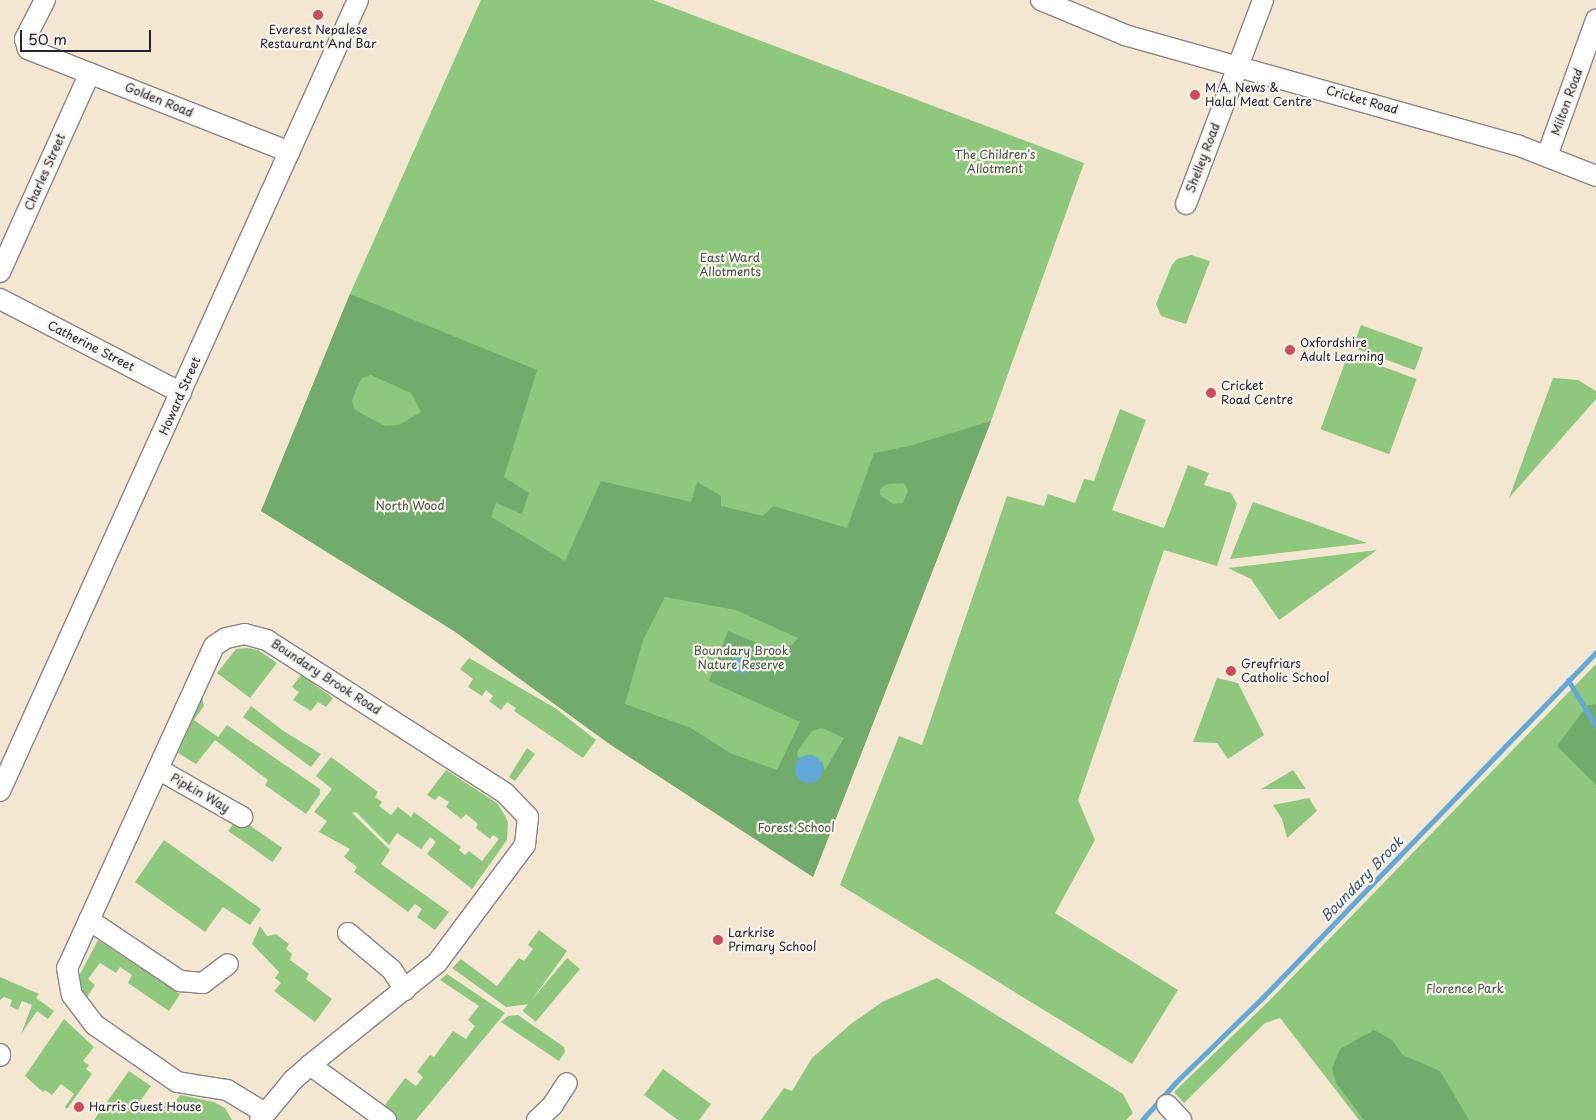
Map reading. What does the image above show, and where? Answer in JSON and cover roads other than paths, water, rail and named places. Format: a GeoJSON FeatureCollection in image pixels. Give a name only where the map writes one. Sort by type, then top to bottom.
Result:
{"type":"FeatureCollection","features":[{"type":"Feature","properties":{"kind":"street","name":"Golden Road"},"geometry":{"type":"LineString","coordinates":[[45,0],[25,39],[28,49],[289,152]]}},
{"type":"Feature","properties":{"kind":"street","name":"Howard Street"},"geometry":{"type":"LineString","coordinates":[[0,791],[358,0]]}},
{"type":"Feature","properties":{"kind":"street","name":"Cricket Road"},"geometry":{"type":"LineString","coordinates":[[1041,0],[1125,35],[1547,156],[1596,176]]}},
{"type":"Feature","properties":{"kind":"street","name":"Shelley Road"},"geometry":{"type":"LineString","coordinates":[[1186,204],[1263,0]]}},
{"type":"Feature","properties":{"kind":"street","name":"Milton Road"},"geometry":{"type":"LineString","coordinates":[[1547,156],[1596,20]]}},
{"type":"Feature","properties":{"kind":"street","name":"Charles Street"},"geometry":{"type":"LineString","coordinates":[[0,272],[90,73]]}},
{"type":"Feature","properties":{"kind":"street","name":"Catherine Street"},"geometry":{"type":"LineString","coordinates":[[0,299],[181,393]]}},
{"type":"Feature","properties":{"kind":"street","name":"Boundary Brook Road"},"geometry":{"type":"LineString","coordinates":[[245,634],[267,640],[505,793],[528,817],[525,845],[437,963],[310,1065],[263,1117],[226,1090],[177,1082],[95,1025],[72,995],[67,968],[158,769],[214,646],[226,638],[245,634]]}},
{"type":"Feature","properties":{"kind":"street","name":"Pipkin Way"},"geometry":{"type":"LineString","coordinates":[[158,769],[242,817]]}},
{"type":"Feature","properties":{"kind":"street"},"geometry":{"type":"LineString","coordinates":[[89,920],[180,981],[203,982],[228,964]]}},
{"type":"Feature","properties":{"kind":"street"},"geometry":{"type":"LineString","coordinates":[[348,932],[392,970],[405,990]]}},
{"type":"Feature","properties":{"kind":"street"},"geometry":{"type":"LineString","coordinates":[[310,1065],[386,1120]]}},
{"type":"Feature","properties":{"kind":"street"},"geometry":{"type":"LineString","coordinates":[[537,1120],[552,1106],[567,1084]]}},
{"type":"Feature","properties":{"kind":"street"},"geometry":{"type":"LineString","coordinates":[[1166,1105],[1181,1120]]}},
{"type":"Feature","properties":{"kind":"water"},"geometry":{"type":"Polygon","coordinates":[[[739,657],[753,664],[747,673],[736,673],[730,669],[729,662],[739,657]]]}},
{"type":"Feature","properties":{"kind":"water"},"geometry":{"type":"Polygon","coordinates":[[[809,755],[819,759],[823,769],[819,779],[809,783],[799,779],[795,769],[799,759],[809,755]]]}},
{"type":"Feature","properties":{"kind":"waterway","name":"Boundary Brook"},"geometry":{"type":"LineString","coordinates":[[1142,1120],[1176,1082],[1264,996],[1596,652]]}},
{"type":"Feature","properties":{"kind":"waterway"},"geometry":{"type":"LineString","coordinates":[[1568,680],[1596,726]]}},
{"type":"Feature","properties":{"kind":"place","name":"Everest Nepalese Restaurant And Bar"},"geometry":{"type":"Point","coordinates":[318,15]}},
{"type":"Feature","properties":{"kind":"place","name":"M.A. News & Halal Meat Centre"},"geometry":{"type":"Point","coordinates":[1195,95]}},
{"type":"Feature","properties":{"kind":"place","name":"Oxfordshire Adult Learning"},"geometry":{"type":"Point","coordinates":[1290,350]}},
{"type":"Feature","properties":{"kind":"place","name":"Cricket Road Centre"},"geometry":{"type":"Point","coordinates":[1211,393]}},
{"type":"Feature","properties":{"kind":"place","name":"Greyfriars Catholic School"},"geometry":{"type":"Point","coordinates":[1231,671]}},
{"type":"Feature","properties":{"kind":"place","name":"Larkrise Primary School"},"geometry":{"type":"Point","coordinates":[718,940]}},
{"type":"Feature","properties":{"kind":"place","name":"Harris Guest House"},"geometry":{"type":"Point","coordinates":[79,1107]}},
{"type":"Feature","properties":{"kind":"park label","name":"The Children's Allotment"},"geometry":{"type":"Point","coordinates":[995,162]}},
{"type":"Feature","properties":{"kind":"park label","name":"East Ward Allotments"},"geometry":{"type":"Point","coordinates":[730,265]}},
{"type":"Feature","properties":{"kind":"park label","name":"North Wood"},"geometry":{"type":"Point","coordinates":[410,506]}},
{"type":"Feature","properties":{"kind":"park label","name":"Boundary Brook Nature Reserve"},"geometry":{"type":"Point","coordinates":[741,658]}},
{"type":"Feature","properties":{"kind":"park label","name":"Forest School"},"geometry":{"type":"Point","coordinates":[796,828]}},
{"type":"Feature","properties":{"kind":"park label","name":"Florence Park"},"geometry":{"type":"Point","coordinates":[1465,989]}}]}
